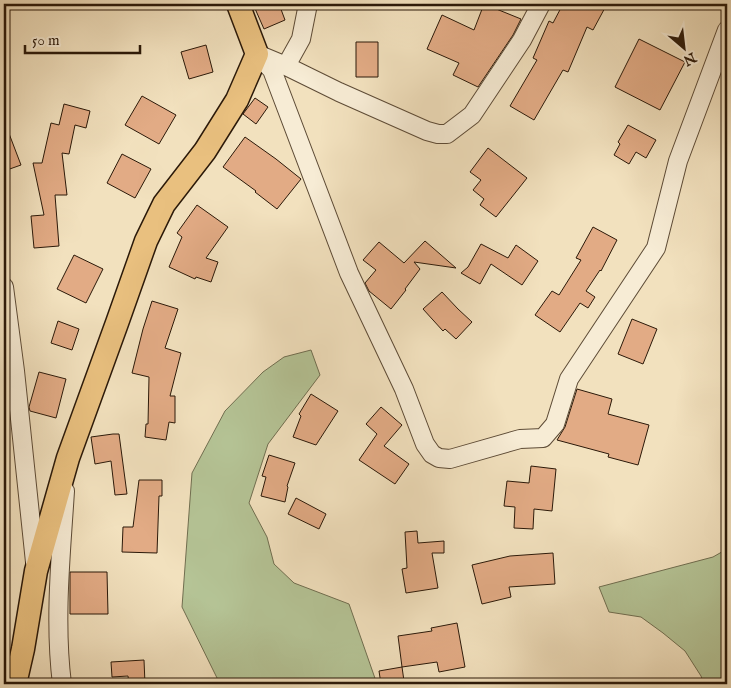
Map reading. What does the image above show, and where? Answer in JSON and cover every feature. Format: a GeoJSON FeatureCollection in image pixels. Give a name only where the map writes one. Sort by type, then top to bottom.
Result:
{"type":"FeatureCollection","features":[{"type":"Feature","properties":{"kind":"main road"},"geometry":{"type":"LineString","coordinates":[[15,684],[36,571],[68,458],[146,241],[164,204],[205,151],[238,100],[256,54],[238,4]]}},
{"type":"Feature","properties":{"kind":"street"},"geometry":{"type":"LineString","coordinates":[[286,66],[300,39],[308,4]]}},
{"type":"Feature","properties":{"kind":"street"},"geometry":{"type":"LineString","coordinates":[[256,54],[427,131],[448,134],[472,116],[522,40],[541,4]]}},
{"type":"Feature","properties":{"kind":"street"},"geometry":{"type":"LineString","coordinates":[[256,54],[272,70],[349,273],[404,389],[425,444],[432,454],[440,458],[450,459],[520,439],[543,438],[555,424],[570,379],[656,248],[678,161],[727,30]]}},
{"type":"Feature","properties":{"kind":"street"},"geometry":{"type":"LineString","coordinates":[[4,287],[15,371],[36,571]]}},
{"type":"Feature","properties":{"kind":"street"},"geometry":{"type":"LineString","coordinates":[[62,684],[58,585],[68,458]]}},
{"type":"Feature","properties":{"kind":"green space"},"geometry":{"type":"Polygon","coordinates":[[[311,350],[320,375],[268,444],[249,503],[267,537],[274,564],[294,583],[349,604],[377,684],[220,684],[182,607],[192,473],[225,411],[263,372],[284,357],[311,350]]]}},
{"type":"Feature","properties":{"kind":"green space"},"geometry":{"type":"Polygon","coordinates":[[[727,549],[727,684],[704,684],[685,651],[663,633],[641,617],[609,612],[599,587],[713,557],[727,549]]]}},
{"type":"Feature","properties":{"kind":"building"},"geometry":{"type":"Polygon","coordinates":[[[253,4],[279,4],[285,20],[264,29],[253,4]]]}},
{"type":"Feature","properties":{"kind":"building"},"geometry":{"type":"Polygon","coordinates":[[[484,4],[521,19],[513,35],[478,87],[453,75],[459,63],[427,49],[442,15],[474,30],[484,4]]]}},
{"type":"Feature","properties":{"kind":"building"},"geometry":{"type":"Polygon","coordinates":[[[563,4],[607,4],[593,30],[587,27],[568,72],[563,70],[534,120],[510,106],[537,60],[533,58],[549,21],[553,23],[563,4]]]}},
{"type":"Feature","properties":{"kind":"building"},"geometry":{"type":"Polygon","coordinates":[[[639,39],[685,62],[660,110],[615,87],[639,39]]]}},
{"type":"Feature","properties":{"kind":"building"},"geometry":{"type":"Polygon","coordinates":[[[356,42],[378,42],[378,77],[356,77],[356,42]]]}},
{"type":"Feature","properties":{"kind":"building"},"geometry":{"type":"Polygon","coordinates":[[[206,45],[213,72],[189,79],[181,52],[206,45]]]}},
{"type":"Feature","properties":{"kind":"building"},"geometry":{"type":"Polygon","coordinates":[[[142,96],[176,115],[159,144],[125,125],[142,96]]]}},
{"type":"Feature","properties":{"kind":"building"},"geometry":{"type":"Polygon","coordinates":[[[255,98],[268,107],[256,124],[243,114],[255,98]]]}},
{"type":"Feature","properties":{"kind":"building"},"geometry":{"type":"Polygon","coordinates":[[[64,104],[90,111],[86,128],[75,125],[69,154],[62,153],[67,195],[55,195],[59,246],[34,248],[31,216],[44,215],[33,163],[42,163],[51,123],[59,125],[64,104]]]}},
{"type":"Feature","properties":{"kind":"building"},"geometry":{"type":"Polygon","coordinates":[[[4,123],[21,165],[4,171],[4,123]]]}},
{"type":"Feature","properties":{"kind":"building"},"geometry":{"type":"Polygon","coordinates":[[[628,125],[656,140],[646,158],[636,152],[629,164],[614,155],[620,144],[618,142],[628,125]]]}},
{"type":"Feature","properties":{"kind":"building"},"geometry":{"type":"Polygon","coordinates":[[[245,137],[301,179],[277,209],[223,167],[245,137]]]}},
{"type":"Feature","properties":{"kind":"building"},"geometry":{"type":"Polygon","coordinates":[[[488,148],[527,178],[496,217],[480,205],[484,199],[473,190],[481,180],[470,172],[488,148]]]}},
{"type":"Feature","properties":{"kind":"building"},"geometry":{"type":"Polygon","coordinates":[[[122,154],[151,169],[135,198],[107,183],[122,154]]]}},
{"type":"Feature","properties":{"kind":"building"},"geometry":{"type":"Polygon","coordinates":[[[197,205],[228,227],[206,258],[218,262],[211,282],[196,277],[195,279],[169,267],[182,237],[177,233],[197,205]]]}},
{"type":"Feature","properties":{"kind":"building"},"geometry":{"type":"Polygon","coordinates":[[[593,227],[617,240],[601,271],[586,291],[595,297],[588,308],[580,303],[560,332],[535,315],[552,291],[559,295],[581,260],[576,258],[593,227]]]}},
{"type":"Feature","properties":{"kind":"building"},"geometry":{"type":"Polygon","coordinates":[[[425,241],[456,268],[414,262],[420,269],[391,309],[369,291],[365,283],[376,270],[363,260],[379,242],[404,263],[425,241]]]}},
{"type":"Feature","properties":{"kind":"building"},"geometry":{"type":"Polygon","coordinates":[[[481,244],[508,258],[516,245],[538,261],[522,285],[491,264],[480,284],[461,273],[468,267],[481,244]]]}},
{"type":"Feature","properties":{"kind":"building"},"geometry":{"type":"Polygon","coordinates":[[[74,255],[103,269],[86,303],[57,289],[74,255]]]}},
{"type":"Feature","properties":{"kind":"building"},"geometry":{"type":"Polygon","coordinates":[[[442,292],[472,322],[456,339],[445,329],[443,331],[423,309],[442,292]]]}},
{"type":"Feature","properties":{"kind":"building"},"geometry":{"type":"Polygon","coordinates":[[[152,301],[178,309],[165,348],[181,353],[170,396],[175,396],[175,423],[169,422],[166,440],[145,437],[146,424],[148,424],[149,377],[132,373],[152,301]]]}},
{"type":"Feature","properties":{"kind":"building"},"geometry":{"type":"Polygon","coordinates":[[[632,319],[657,329],[643,364],[618,354],[632,319]]]}},
{"type":"Feature","properties":{"kind":"building"},"geometry":{"type":"Polygon","coordinates":[[[58,321],[79,329],[72,350],[51,343],[58,321]]]}},
{"type":"Feature","properties":{"kind":"building"},"geometry":{"type":"Polygon","coordinates":[[[39,372],[66,379],[56,418],[30,411],[29,407],[39,372]]]}},
{"type":"Feature","properties":{"kind":"building"},"geometry":{"type":"Polygon","coordinates":[[[577,389],[612,399],[608,414],[649,425],[638,465],[608,457],[609,454],[557,440],[565,427],[577,389]]]}},
{"type":"Feature","properties":{"kind":"building"},"geometry":{"type":"Polygon","coordinates":[[[311,394],[338,411],[316,445],[293,437],[301,416],[299,414],[311,394]]]}},
{"type":"Feature","properties":{"kind":"building"},"geometry":{"type":"Polygon","coordinates":[[[381,407],[402,425],[384,446],[409,464],[395,484],[359,460],[377,434],[366,424],[381,407]]]}},
{"type":"Feature","properties":{"kind":"building"},"geometry":{"type":"Polygon","coordinates":[[[119,434],[127,494],[115,495],[111,461],[95,464],[91,437],[119,434]]]}},
{"type":"Feature","properties":{"kind":"building"},"geometry":{"type":"Polygon","coordinates":[[[269,455],[295,463],[287,486],[285,502],[261,496],[266,477],[262,476],[269,455]]]}},
{"type":"Feature","properties":{"kind":"building"},"geometry":{"type":"Polygon","coordinates":[[[531,466],[556,469],[552,511],[534,509],[533,529],[514,528],[515,507],[504,506],[507,481],[529,483],[531,466]]]}},
{"type":"Feature","properties":{"kind":"building"},"geometry":{"type":"Polygon","coordinates":[[[139,480],[162,480],[162,496],[159,496],[157,553],[122,552],[123,527],[133,527],[139,480]]]}},
{"type":"Feature","properties":{"kind":"building"},"geometry":{"type":"Polygon","coordinates":[[[296,498],[326,514],[319,529],[288,514],[296,498]]]}},
{"type":"Feature","properties":{"kind":"building"},"geometry":{"type":"Polygon","coordinates":[[[417,531],[418,543],[444,541],[444,553],[432,553],[438,588],[406,593],[402,569],[407,568],[405,532],[417,531]]]}},
{"type":"Feature","properties":{"kind":"building"},"geometry":{"type":"Polygon","coordinates":[[[553,553],[555,584],[509,587],[511,597],[482,604],[472,565],[510,556],[553,553]]]}},
{"type":"Feature","properties":{"kind":"building"},"geometry":{"type":"Polygon","coordinates":[[[70,572],[107,572],[108,614],[70,614],[70,572]]]}},
{"type":"Feature","properties":{"kind":"building"},"geometry":{"type":"Polygon","coordinates":[[[457,623],[465,667],[439,672],[437,662],[402,667],[398,636],[432,631],[431,628],[457,623]]]}},
{"type":"Feature","properties":{"kind":"building"},"geometry":{"type":"Polygon","coordinates":[[[144,660],[145,684],[129,684],[128,676],[112,677],[111,662],[144,660]]]}},
{"type":"Feature","properties":{"kind":"building"},"geometry":{"type":"Polygon","coordinates":[[[402,667],[404,681],[381,684],[379,671],[402,667]]]}}]}
